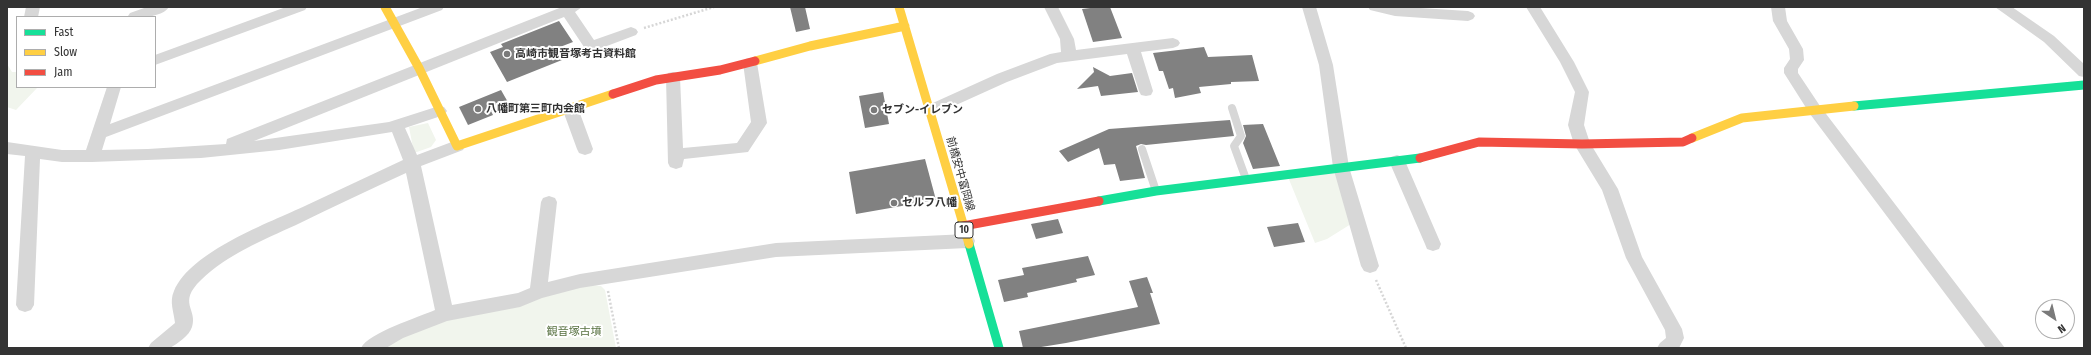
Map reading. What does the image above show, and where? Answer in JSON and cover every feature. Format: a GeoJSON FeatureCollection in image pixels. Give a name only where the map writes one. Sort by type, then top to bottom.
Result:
{"type":"FeatureCollection","features":[{"type":"Feature","properties":{"kind":"street"},"geometry":{"type":"LineString","coordinates":[[136,13],[162,7]]}},
{"type":"Feature","properties":{"kind":"street"},"geometry":{"type":"LineString","coordinates":[[156,60],[300,7]]}},
{"type":"Feature","properties":{"kind":"street"},"geometry":{"type":"LineString","coordinates":[[385,7],[419,68],[457,146]]}},
{"type":"Feature","properties":{"kind":"street"},"geometry":{"type":"LineString","coordinates":[[100,133],[437,7]]}},
{"type":"Feature","properties":{"kind":"street","name":"前橋安中富岡線"},"geometry":{"type":"LineString","coordinates":[[899,7],[999,348]]}},
{"type":"Feature","properties":{"kind":"street"},"geometry":{"type":"LineString","coordinates":[[1051,7],[1067,39],[1069,56]]}},
{"type":"Feature","properties":{"kind":"street"},"geometry":{"type":"LineString","coordinates":[[1309,7],[1326,65],[1341,167],[1370,266]]}},
{"type":"Feature","properties":{"kind":"street"},"geometry":{"type":"LineString","coordinates":[[1375,7],[1395,11],[1435,10],[1468,16]]}},
{"type":"Feature","properties":{"kind":"street"},"geometry":{"type":"LineString","coordinates":[[1533,7],[1567,62],[1582,92],[1576,125],[1582,144],[1610,189],[1634,258],[1674,329],[1676,335],[1674,341],[1666,348]]}},
{"type":"Feature","properties":{"kind":"street"},"geometry":{"type":"LineString","coordinates":[[1778,7],[1780,21],[1796,49],[1797,60],[1791,68],[1791,73],[1815,110],[1996,348]]}},
{"type":"Feature","properties":{"kind":"street"},"geometry":{"type":"LineString","coordinates":[[2002,7],[2049,39],[2084,72]]}},
{"type":"Feature","properties":{"kind":"street"},"geometry":{"type":"LineString","coordinates":[[217,149],[571,8],[591,47],[631,32]]}},
{"type":"Feature","properties":{"kind":"street"},"geometry":{"type":"LineString","coordinates":[[157,348],[184,326],[180,302],[182,293],[187,284],[202,270],[241,243],[412,163],[457,146],[647,82],[720,70],[810,46],[904,26]]}},
{"type":"Feature","properties":{"kind":"street"},"geometry":{"type":"LineString","coordinates":[[929,111],[1039,63],[1069,56],[1173,44]]}},
{"type":"Feature","properties":{"kind":"street"},"geometry":{"type":"LineString","coordinates":[[1132,48],[1146,91]]}},
{"type":"Feature","properties":{"kind":"street"},"geometry":{"type":"LineString","coordinates":[[672,77],[676,159],[742,148],[759,124],[750,63]]}},
{"type":"Feature","properties":{"kind":"street"},"geometry":{"type":"LineString","coordinates":[[370,348],[397,334],[445,314],[520,300],[538,292],[580,281],[776,250],[965,234],[1156,191],[1426,157],[1462,144],[1478,142],[1582,144],[1682,142],[1742,118],[2084,85]]}},
{"type":"Feature","properties":{"kind":"street"},"geometry":{"type":"LineString","coordinates":[[92,156],[114,88]]}},
{"type":"Feature","properties":{"kind":"street"},"geometry":{"type":"LineString","coordinates":[[570,108],[585,149]]}},
{"type":"Feature","properties":{"kind":"street"},"geometry":{"type":"LineString","coordinates":[[7,148],[62,156],[92,156],[148,155],[279,144],[397,126],[439,111]]}},
{"type":"Feature","properties":{"kind":"street"},"geometry":{"type":"LineString","coordinates":[[397,126],[412,163],[445,314]]}},
{"type":"Feature","properties":{"kind":"street"},"geometry":{"type":"LineString","coordinates":[[25,305],[33,152]]}},
{"type":"Feature","properties":{"kind":"street"},"geometry":{"type":"LineString","coordinates":[[1398,161],[1433,244]]}},
{"type":"Feature","properties":{"kind":"street"},"geometry":{"type":"LineString","coordinates":[[538,292],[549,202]]}},
{"type":"Feature","properties":{"kind":"lane"},"geometry":{"type":"LineString","coordinates":[[1232,108],[1240,136],[1234,146],[1246,179]]}},
{"type":"Feature","properties":{"kind":"lane"},"geometry":{"type":"LineString","coordinates":[[1142,149],[1156,191]]}},
{"type":"Feature","properties":{"kind":"path"},"geometry":{"type":"LineString","coordinates":[[631,32],[714,7]]}},
{"type":"Feature","properties":{"kind":"path"},"geometry":{"type":"LineString","coordinates":[[1370,266],[1406,348]]}},
{"type":"Feature","properties":{"kind":"path"},"geometry":{"type":"LineString","coordinates":[[605,277],[619,348]]}},
{"type":"Feature","properties":{"kind":"green space"},"geometry":{"type":"Polygon","coordinates":[[[7,64],[12,72],[16,72],[16,88],[37,88],[16,110],[7,107],[7,64]]]}},
{"type":"Feature","properties":{"kind":"green space"},"geometry":{"type":"Polygon","coordinates":[[[428,123],[436,140],[431,147],[414,153],[409,127],[428,123]]]}},
{"type":"Feature","properties":{"kind":"green space"},"geometry":{"type":"Polygon","coordinates":[[[1339,172],[1351,224],[1327,239],[1315,243],[1288,177],[1339,172]]]}},
{"type":"Feature","properties":{"kind":"green space","name":"観音塚古墳"},"geometry":{"type":"Polygon","coordinates":[[[591,285],[601,286],[605,290],[616,348],[381,348],[405,336],[457,317],[510,303],[591,285]]]}},
{"type":"Feature","properties":{"kind":"building"},"geometry":{"type":"Polygon","coordinates":[[[790,7],[805,7],[810,29],[796,32],[790,7]]]}},
{"type":"Feature","properties":{"kind":"building"},"geometry":{"type":"Polygon","coordinates":[[[1110,7],[1122,38],[1093,42],[1082,9],[1110,7]]]}},
{"type":"Feature","properties":{"kind":"building"},"geometry":{"type":"Polygon","coordinates":[[[559,21],[573,42],[560,47],[567,58],[507,82],[490,52],[503,47],[501,44],[559,21]]]}},
{"type":"Feature","properties":{"kind":"building"},"geometry":{"type":"Polygon","coordinates":[[[1204,47],[1208,57],[1252,55],[1259,81],[1231,82],[1231,84],[1199,87],[1201,93],[1175,98],[1173,88],[1169,89],[1163,71],[1159,71],[1153,53],[1204,47]]]}},
{"type":"Feature","properties":{"kind":"building"},"geometry":{"type":"Polygon","coordinates":[[[1093,67],[1110,76],[1132,73],[1138,92],[1101,96],[1098,86],[1077,89],[1094,72],[1093,67]]]}},
{"type":"Feature","properties":{"kind":"building","name":"八幡町第三町内会館"},"geometry":{"type":"Polygon","coordinates":[[[501,90],[509,104],[491,111],[493,115],[468,125],[459,107],[501,90]]]}},
{"type":"Feature","properties":{"kind":"building","name":"セブン-イレブン"},"geometry":{"type":"Polygon","coordinates":[[[883,92],[889,124],[865,128],[859,96],[883,92]]]}},
{"type":"Feature","properties":{"kind":"building"},"geometry":{"type":"Polygon","coordinates":[[[1230,120],[1234,136],[1146,145],[1141,144],[1136,146],[1145,178],[1120,181],[1115,164],[1104,165],[1099,148],[1068,162],[1059,151],[1109,129],[1230,120]]]}},
{"type":"Feature","properties":{"kind":"building"},"geometry":{"type":"Polygon","coordinates":[[[1263,124],[1280,166],[1253,169],[1243,143],[1246,136],[1243,125],[1263,124]]]}},
{"type":"Feature","properties":{"kind":"building"},"geometry":{"type":"Polygon","coordinates":[[[925,159],[936,200],[856,214],[849,172],[925,159]]]}},
{"type":"Feature","properties":{"kind":"building"},"geometry":{"type":"Polygon","coordinates":[[[1058,219],[1063,233],[1036,239],[1031,224],[1058,219]]]}},
{"type":"Feature","properties":{"kind":"building"},"geometry":{"type":"Polygon","coordinates":[[[1298,223],[1305,242],[1274,247],[1267,227],[1298,223]]]}},
{"type":"Feature","properties":{"kind":"building"},"geometry":{"type":"Polygon","coordinates":[[[1088,256],[1095,275],[1076,279],[1077,282],[1027,293],[1028,297],[1004,302],[998,280],[1024,275],[1022,268],[1088,256]]]}},
{"type":"Feature","properties":{"kind":"building"},"geometry":{"type":"Polygon","coordinates":[[[1147,277],[1153,293],[1150,293],[1160,324],[1066,343],[1035,348],[1023,348],[1019,331],[1138,307],[1129,281],[1147,277]]]}},
{"type":"Feature","properties":{"kind":"traffic: fast"},"geometry":{"type":"LineString","coordinates":[[1854,106],[2084,85]]}},
{"type":"Feature","properties":{"kind":"traffic: fast"},"geometry":{"type":"LineString","coordinates":[[1099,201],[1156,191],[1420,158]]}},
{"type":"Feature","properties":{"kind":"traffic: fast"},"geometry":{"type":"LineString","coordinates":[[969,244],[999,348]]}},
{"type":"Feature","properties":{"kind":"traffic: slow"},"geometry":{"type":"LineString","coordinates":[[385,7],[419,68],[457,146],[613,94]]}},
{"type":"Feature","properties":{"kind":"traffic: slow"},"geometry":{"type":"LineString","coordinates":[[899,7],[969,244]]}},
{"type":"Feature","properties":{"kind":"traffic: slow"},"geometry":{"type":"LineString","coordinates":[[755,61],[810,46],[905,26]]}},
{"type":"Feature","properties":{"kind":"traffic: slow"},"geometry":{"type":"LineString","coordinates":[[1692,138],[1742,118],[1854,106]]}},
{"type":"Feature","properties":{"kind":"traffic: jam"},"geometry":{"type":"LineString","coordinates":[[613,94],[656,80],[720,70],[755,61]]}},
{"type":"Feature","properties":{"kind":"traffic: jam"},"geometry":{"type":"LineString","coordinates":[[1420,158],[1479,142],[1582,144],[1683,142],[1692,138]]}},
{"type":"Feature","properties":{"kind":"traffic: jam"},"geometry":{"type":"LineString","coordinates":[[963,226],[1099,201]]}},
{"type":"Feature","properties":{"kind":"place","name":"高崎市観音塚考古資料館"},"geometry":{"type":"Point","coordinates":[507,54]}},
{"type":"Feature","properties":{"kind":"place","name":"八幡町第三町内会館"},"geometry":{"type":"Point","coordinates":[478,109]}},
{"type":"Feature","properties":{"kind":"place","name":"セブン-イレブン"},"geometry":{"type":"Point","coordinates":[874,110]}},
{"type":"Feature","properties":{"kind":"place","name":"セルフ八幡"},"geometry":{"type":"Point","coordinates":[894,203]}}]}
